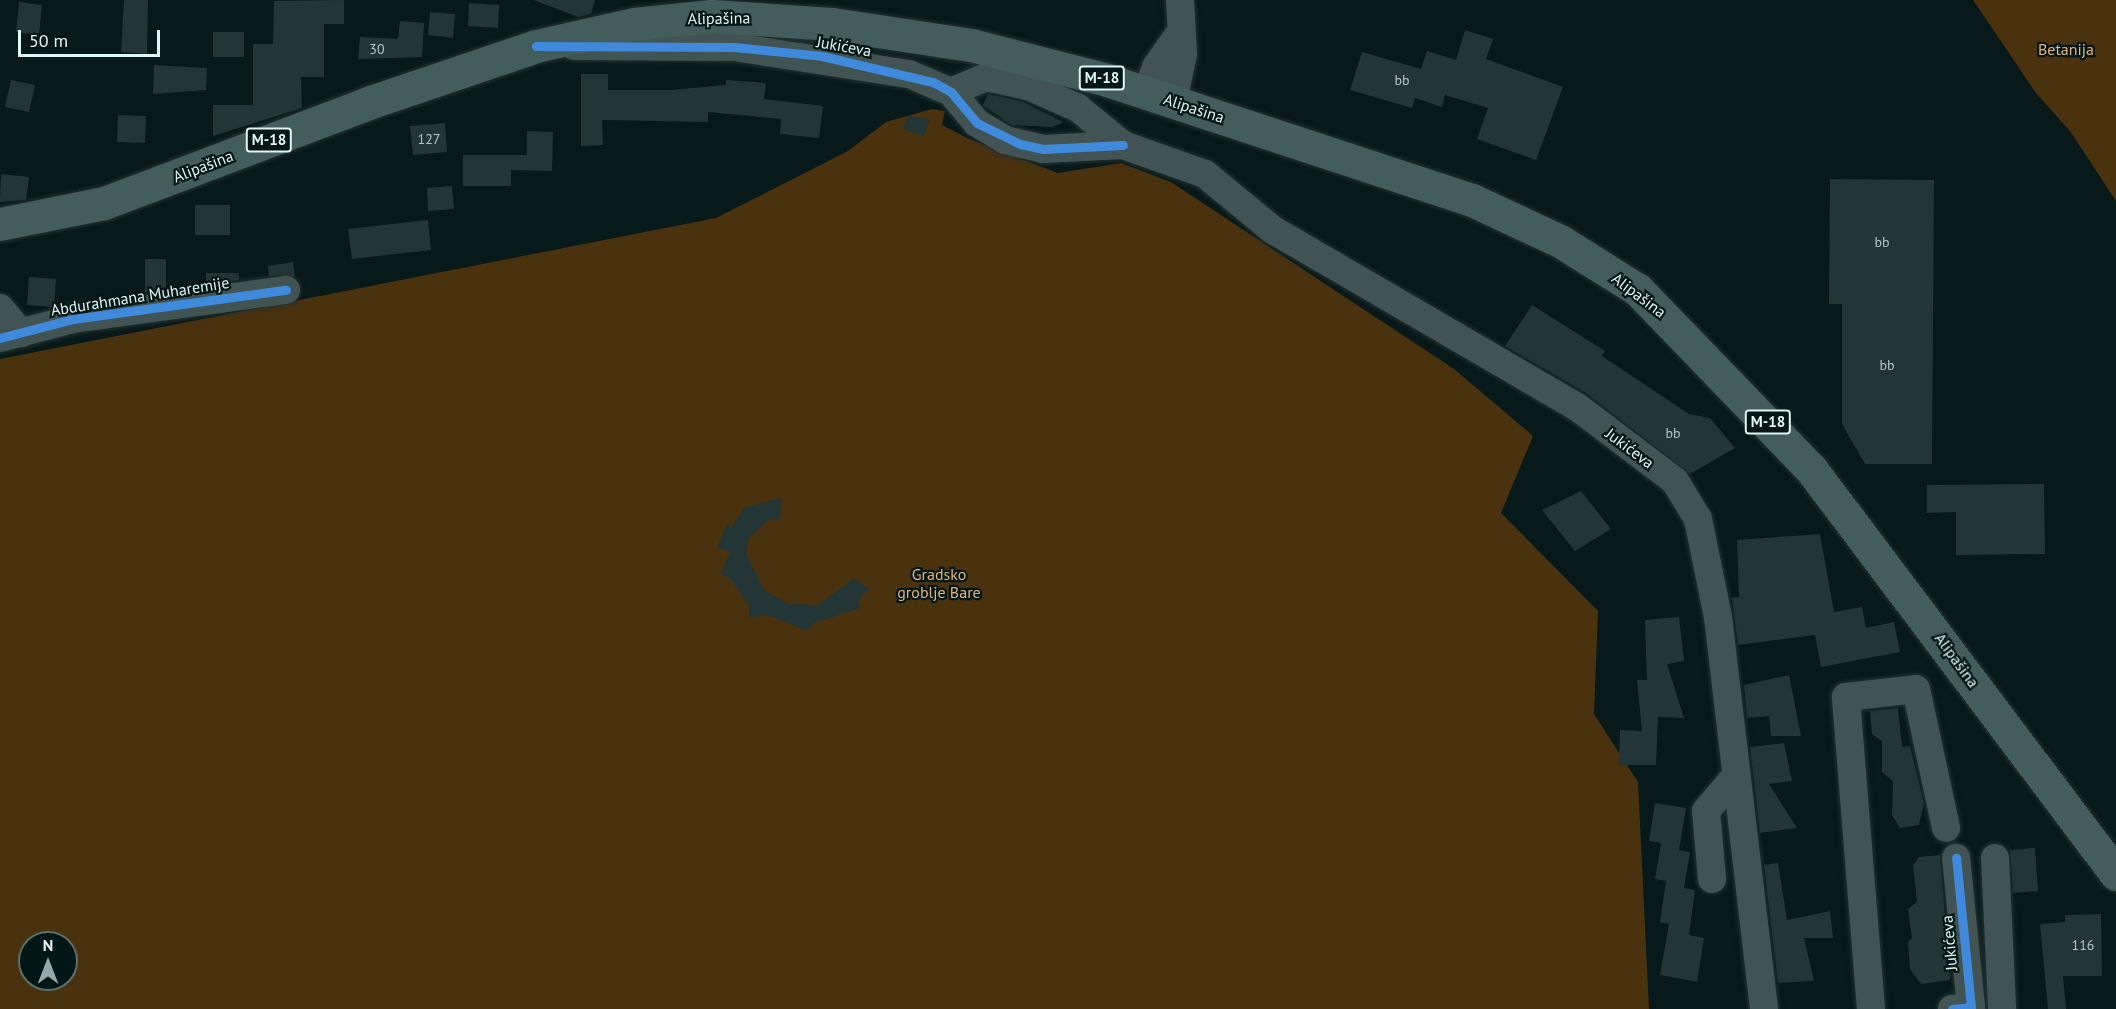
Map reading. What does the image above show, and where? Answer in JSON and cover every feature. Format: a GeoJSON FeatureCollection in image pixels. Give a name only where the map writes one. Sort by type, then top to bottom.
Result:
{"type":"FeatureCollection","features":[{"type":"Feature","properties":{"kind":"main road","name":"Alipašina"},"geometry":{"type":"LineString","coordinates":[[0,224],[104,203],[368,103],[536,46],[646,22],[712,16],[795,20],[971,45],[1160,97],[1472,200],[1560,241],[1651,300],[1811,469],[2116,874]]}},
{"type":"Feature","properties":{"kind":"street"},"geometry":{"type":"LineString","coordinates":[[1160,97],[1183,54],[1179,34],[1180,0]]}},
{"type":"Feature","properties":{"kind":"street","name":"Jukićeva"},"geometry":{"type":"LineString","coordinates":[[536,46],[734,46],[822,56],[909,74],[951,92],[977,123],[1020,144],[1043,149],[1123,145]]}},
{"type":"Feature","properties":{"kind":"street","name":"Jukićeva"},"geometry":{"type":"LineString","coordinates":[[951,92],[986,77],[1028,86],[1078,108],[1123,145],[1215,179],[1273,230],[1576,406],[1675,481],[1698,519],[1707,561],[1764,1009]]}},
{"type":"Feature","properties":{"kind":"street","name":"Abdurahmana Muharemije"},"geometry":{"type":"LineString","coordinates":[[0,308],[11,336],[74,319],[286,290]]}},
{"type":"Feature","properties":{"kind":"street"},"geometry":{"type":"LineString","coordinates":[[1871,1009],[1846,697],[1916,689],[1946,828]]}},
{"type":"Feature","properties":{"kind":"street"},"geometry":{"type":"LineString","coordinates":[[1712,879],[1706,811],[1734,778]]}},
{"type":"Feature","properties":{"kind":"street","name":"Jukićeva"},"geometry":{"type":"LineString","coordinates":[[1956,858],[1965,1008]]}},
{"type":"Feature","properties":{"kind":"street"},"geometry":{"type":"LineString","coordinates":[[1995,858],[2002,1009]]}},
{"type":"Feature","properties":{"kind":"green space","name":"Betanija"},"geometry":{"type":"Polygon","coordinates":[[[1973,0],[2116,0],[2116,201],[2070,131],[2036,93],[1973,0]]]}},
{"type":"Feature","properties":{"kind":"green space","name":"Gradsko groblje Bare"},"geometry":{"type":"Polygon","coordinates":[[[932,109],[945,111],[942,125],[969,139],[1058,173],[1121,163],[1171,182],[1454,369],[1533,436],[1501,513],[1598,611],[1594,714],[1638,782],[1649,1009],[0,1009],[0,359],[716,218],[848,151],[886,122],[932,109]]]}},
{"type":"Feature","properties":{"kind":"building"},"geometry":{"type":"Polygon","coordinates":[[[124,0],[148,0],[147,54],[121,52],[124,0]]]}},
{"type":"Feature","properties":{"kind":"building"},"geometry":{"type":"Polygon","coordinates":[[[344,0],[344,24],[324,24],[324,77],[301,77],[302,108],[213,136],[213,105],[253,105],[253,44],[273,44],[274,1],[344,0]]]}},
{"type":"Feature","properties":{"kind":"building"},"geometry":{"type":"Polygon","coordinates":[[[534,0],[595,0],[591,14],[578,17],[534,0]]]}},
{"type":"Feature","properties":{"kind":"building"},"geometry":{"type":"Polygon","coordinates":[[[19,2],[42,5],[39,35],[16,32],[19,2]]]}},
{"type":"Feature","properties":{"kind":"building"},"geometry":{"type":"Polygon","coordinates":[[[469,3],[499,5],[498,28],[468,26],[469,3]]]}},
{"type":"Feature","properties":{"kind":"building"},"geometry":{"type":"Polygon","coordinates":[[[430,12],[455,14],[453,38],[428,35],[430,12]]]}},
{"type":"Feature","properties":{"kind":"building"},"geometry":{"type":"Polygon","coordinates":[[[400,21],[424,23],[422,57],[358,59],[360,37],[398,39],[400,21]]]}},
{"type":"Feature","properties":{"kind":"building"},"geometry":{"type":"Polygon","coordinates":[[[1465,30],[1493,39],[1486,59],[1563,87],[1536,160],[1477,139],[1488,108],[1445,95],[1442,107],[1415,98],[1412,108],[1350,90],[1362,52],[1421,69],[1427,51],[1456,60],[1465,30]]]}},
{"type":"Feature","properties":{"kind":"building"},"geometry":{"type":"Polygon","coordinates":[[[213,32],[244,32],[244,57],[213,57],[213,32]]]}},
{"type":"Feature","properties":{"kind":"building"},"geometry":{"type":"Polygon","coordinates":[[[154,65],[207,68],[206,90],[153,94],[154,65]]]}},
{"type":"Feature","properties":{"kind":"building"},"geometry":{"type":"Polygon","coordinates":[[[581,74],[608,74],[608,90],[671,90],[726,85],[726,80],[766,83],[764,99],[823,106],[819,138],[780,134],[781,119],[708,112],[708,122],[602,120],[603,145],[581,146],[581,74]]]}},
{"type":"Feature","properties":{"kind":"building"},"geometry":{"type":"Polygon","coordinates":[[[11,80],[35,85],[29,112],[5,107],[11,80]]]}},
{"type":"Feature","properties":{"kind":"building"},"geometry":{"type":"Polygon","coordinates":[[[988,94],[1023,102],[1063,122],[1053,127],[1011,125],[983,105],[988,94]]]}},
{"type":"Feature","properties":{"kind":"building"},"geometry":{"type":"Polygon","coordinates":[[[118,115],[146,116],[145,143],[117,142],[118,115]]]}},
{"type":"Feature","properties":{"kind":"building"},"geometry":{"type":"Polygon","coordinates":[[[908,116],[930,119],[924,136],[903,129],[908,116]]]}},
{"type":"Feature","properties":{"kind":"building"},"geometry":{"type":"Polygon","coordinates":[[[445,123],[447,152],[413,155],[410,126],[445,123]]]}},
{"type":"Feature","properties":{"kind":"building"},"geometry":{"type":"Polygon","coordinates":[[[527,131],[553,132],[552,171],[511,170],[511,186],[463,186],[463,155],[527,155],[527,131]]]}},
{"type":"Feature","properties":{"kind":"building"},"geometry":{"type":"Polygon","coordinates":[[[1,174],[29,177],[26,200],[0,202],[1,174]]]}},
{"type":"Feature","properties":{"kind":"building"},"geometry":{"type":"Polygon","coordinates":[[[1830,179],[1934,180],[1932,464],[1865,464],[1842,424],[1842,304],[1829,304],[1830,179]]]}},
{"type":"Feature","properties":{"kind":"building"},"geometry":{"type":"Polygon","coordinates":[[[452,186],[454,209],[428,211],[427,188],[452,186]]]}},
{"type":"Feature","properties":{"kind":"building"},"geometry":{"type":"Polygon","coordinates":[[[195,205],[230,205],[230,235],[195,235],[195,205]]]}},
{"type":"Feature","properties":{"kind":"building"},"geometry":{"type":"Polygon","coordinates":[[[428,220],[431,250],[352,259],[348,229],[428,220]]]}},
{"type":"Feature","properties":{"kind":"building"},"geometry":{"type":"Polygon","coordinates":[[[145,259],[166,259],[166,290],[145,292],[145,259]]]}},
{"type":"Feature","properties":{"kind":"building"},"geometry":{"type":"Polygon","coordinates":[[[293,262],[295,277],[269,276],[268,266],[293,262]]]}},
{"type":"Feature","properties":{"kind":"building"},"geometry":{"type":"Polygon","coordinates":[[[206,273],[239,273],[239,280],[206,284],[206,273]]]}},
{"type":"Feature","properties":{"kind":"building"},"geometry":{"type":"Polygon","coordinates":[[[29,277],[56,279],[54,307],[27,305],[29,277]]]}},
{"type":"Feature","properties":{"kind":"building"},"geometry":{"type":"Polygon","coordinates":[[[1532,305],[1605,351],[1602,356],[1689,414],[1710,418],[1735,448],[1690,474],[1586,393],[1505,346],[1532,305]]]}},
{"type":"Feature","properties":{"kind":"building"},"geometry":{"type":"Polygon","coordinates":[[[2044,484],[2045,554],[1956,555],[1956,512],[1927,513],[1927,485],[2044,484]]]}},
{"type":"Feature","properties":{"kind":"building"},"geometry":{"type":"Polygon","coordinates":[[[1581,491],[1611,529],[1575,551],[1542,510],[1581,491]]]}},
{"type":"Feature","properties":{"kind":"building"},"geometry":{"type":"Polygon","coordinates":[[[781,498],[780,519],[768,520],[749,538],[746,554],[764,590],[790,604],[818,605],[854,578],[869,588],[858,601],[860,608],[814,623],[808,631],[767,615],[749,618],[749,606],[730,578],[720,574],[730,552],[717,547],[727,524],[731,528],[744,508],[781,498]]]}},
{"type":"Feature","properties":{"kind":"building"},"geometry":{"type":"Polygon","coordinates":[[[1820,534],[1834,612],[1862,607],[1866,628],[1894,622],[1900,652],[1821,667],[1815,635],[1738,645],[1732,598],[1739,597],[1737,540],[1820,534]]]}},
{"type":"Feature","properties":{"kind":"building"},"geometry":{"type":"Polygon","coordinates":[[[1679,617],[1684,661],[1667,664],[1684,718],[1658,717],[1656,765],[1619,765],[1620,730],[1642,731],[1637,680],[1647,680],[1645,620],[1679,617]]]}},
{"type":"Feature","properties":{"kind":"building"},"geometry":{"type":"Polygon","coordinates":[[[1789,675],[1801,736],[1771,736],[1769,716],[1747,718],[1744,685],[1789,675]]]}},
{"type":"Feature","properties":{"kind":"building"},"geometry":{"type":"Polygon","coordinates":[[[1898,708],[1902,747],[1910,746],[1924,803],[1919,825],[1900,828],[1892,815],[1893,781],[1882,772],[1882,741],[1872,734],[1870,711],[1898,708]]]}},
{"type":"Feature","properties":{"kind":"building"},"geometry":{"type":"Polygon","coordinates":[[[1784,743],[1792,781],[1769,784],[1797,828],[1760,833],[1750,747],[1784,743]]]}},
{"type":"Feature","properties":{"kind":"building"},"geometry":{"type":"Polygon","coordinates":[[[1655,803],[1686,808],[1679,850],[1690,852],[1684,888],[1695,890],[1689,935],[1704,938],[1697,982],[1660,975],[1669,924],[1660,922],[1666,881],[1655,879],[1661,843],[1649,841],[1655,803]]]}},
{"type":"Feature","properties":{"kind":"building"},"geometry":{"type":"Polygon","coordinates":[[[2035,848],[2038,891],[2013,893],[2010,850],[2035,848]]]}},
{"type":"Feature","properties":{"kind":"building"},"geometry":{"type":"Polygon","coordinates":[[[1940,855],[1950,980],[1921,984],[1910,969],[1908,942],[1912,938],[1908,909],[1917,902],[1913,865],[1919,857],[1940,855]]]}},
{"type":"Feature","properties":{"kind":"building"},"geometry":{"type":"Polygon","coordinates":[[[1778,863],[1787,920],[1830,911],[1833,938],[1804,938],[1814,981],[1778,983],[1764,865],[1778,863]]]}},
{"type":"Feature","properties":{"kind":"building"},"geometry":{"type":"Polygon","coordinates":[[[2101,914],[2102,976],[2063,976],[2066,1009],[2048,1009],[2040,924],[2065,922],[2065,915],[2101,914]]]}},
{"type":"Feature","properties":{"kind":"cycle path"},"geometry":{"type":"LineString","coordinates":[[536,46],[734,47],[822,56],[933,82],[951,92],[977,123],[1020,144],[1043,149],[1123,145]]}},
{"type":"Feature","properties":{"kind":"cycle path"},"geometry":{"type":"LineString","coordinates":[[0,338],[73,319],[286,290]]}},
{"type":"Feature","properties":{"kind":"cycle path"},"geometry":{"type":"LineString","coordinates":[[1952,1009],[1971,1007],[1956,858]]}}]}
